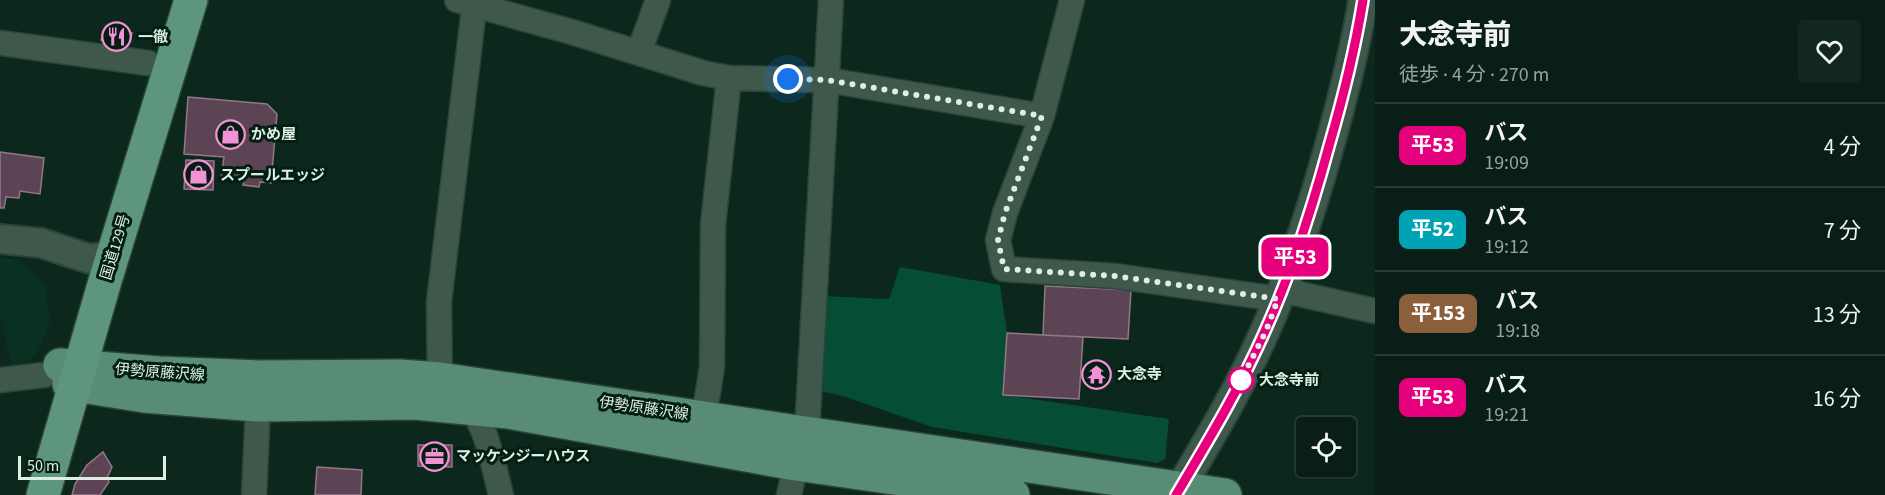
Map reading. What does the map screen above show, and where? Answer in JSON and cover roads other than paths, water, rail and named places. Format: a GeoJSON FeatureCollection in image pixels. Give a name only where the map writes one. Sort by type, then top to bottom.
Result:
{"type":"FeatureCollection","features":[{"type":"Feature","properties":{"kind":"highway","name":"国道129号"},"geometry":{"type":"LineString","coordinates":[[102,265],[148,63],[167,0]]}},
{"type":"Feature","properties":{"kind":"highway","name":"国道129号"},"geometry":{"type":"LineString","coordinates":[[21,495],[102,265],[191,0]]}},
{"type":"Feature","properties":{"kind":"highway","name":"国道129号"},"geometry":{"type":"LineString","coordinates":[[43,495],[63,374]]}},
{"type":"Feature","properties":{"kind":"main road","name":"伊勢原藤沢線"},"geometry":{"type":"LineString","coordinates":[[63,374],[159,373],[259,377],[400,376],[473,407],[508,412],[792,479],[1013,495]]}},
{"type":"Feature","properties":{"kind":"main road","name":"伊勢原藤沢線"},"geometry":{"type":"LineString","coordinates":[[63,374],[144,396],[258,405],[416,403],[440,392],[704,417],[1178,492],[1225,495]]}},
{"type":"Feature","properties":{"kind":"street"},"geometry":{"type":"LineString","coordinates":[[639,52],[658,0]]}},
{"type":"Feature","properties":{"kind":"street"},"geometry":{"type":"LineString","coordinates":[[807,432],[831,0]]}},
{"type":"Feature","properties":{"kind":"street"},"geometry":{"type":"LineString","coordinates":[[1071,0],[1042,116],[1005,213],[998,240],[1004,269],[1114,276],[1280,295],[1375,311]]}},
{"type":"Feature","properties":{"kind":"street"},"geometry":{"type":"LineString","coordinates":[[1178,492],[1221,420],[1266,331],[1303,235],[1343,97],[1363,0]]}},
{"type":"Feature","properties":{"kind":"street"},"geometry":{"type":"LineString","coordinates":[[440,392],[439,302],[469,2],[639,52],[703,74],[729,78],[827,80],[1042,116]]}},
{"type":"Feature","properties":{"kind":"street"},"geometry":{"type":"LineString","coordinates":[[0,43],[148,63]]}},
{"type":"Feature","properties":{"kind":"street"},"geometry":{"type":"LineString","coordinates":[[704,417],[712,367],[713,225],[729,78]]}},
{"type":"Feature","properties":{"kind":"street"},"geometry":{"type":"LineString","coordinates":[[0,239],[41,243],[102,265]]}},
{"type":"Feature","properties":{"kind":"street"},"geometry":{"type":"LineString","coordinates":[[0,380],[63,374]]}},
{"type":"Feature","properties":{"kind":"street"},"geometry":{"type":"LineString","coordinates":[[254,495],[258,405]]}},
{"type":"Feature","properties":{"kind":"street"},"geometry":{"type":"LineString","coordinates":[[473,407],[488,444],[501,495]]}},
{"type":"Feature","properties":{"kind":"place","name":"一徹"},"geometry":{"type":"Point","coordinates":[117,37]}},
{"type":"Feature","properties":{"kind":"place","name":"かめ屋"},"geometry":{"type":"Point","coordinates":[230,134]}},
{"type":"Feature","properties":{"kind":"place","name":"スプールエッジ"},"geometry":{"type":"Point","coordinates":[199,175]}},
{"type":"Feature","properties":{"kind":"place","name":"大念寺"},"geometry":{"type":"Point","coordinates":[1096,374]}},
{"type":"Feature","properties":{"kind":"place","name":"大念寺前"},"geometry":{"type":"Point","coordinates":[1241,380]}},
{"type":"Feature","properties":{"kind":"place","name":"マッケンジーハウス"},"geometry":{"type":"Point","coordinates":[435,456]}}]}
